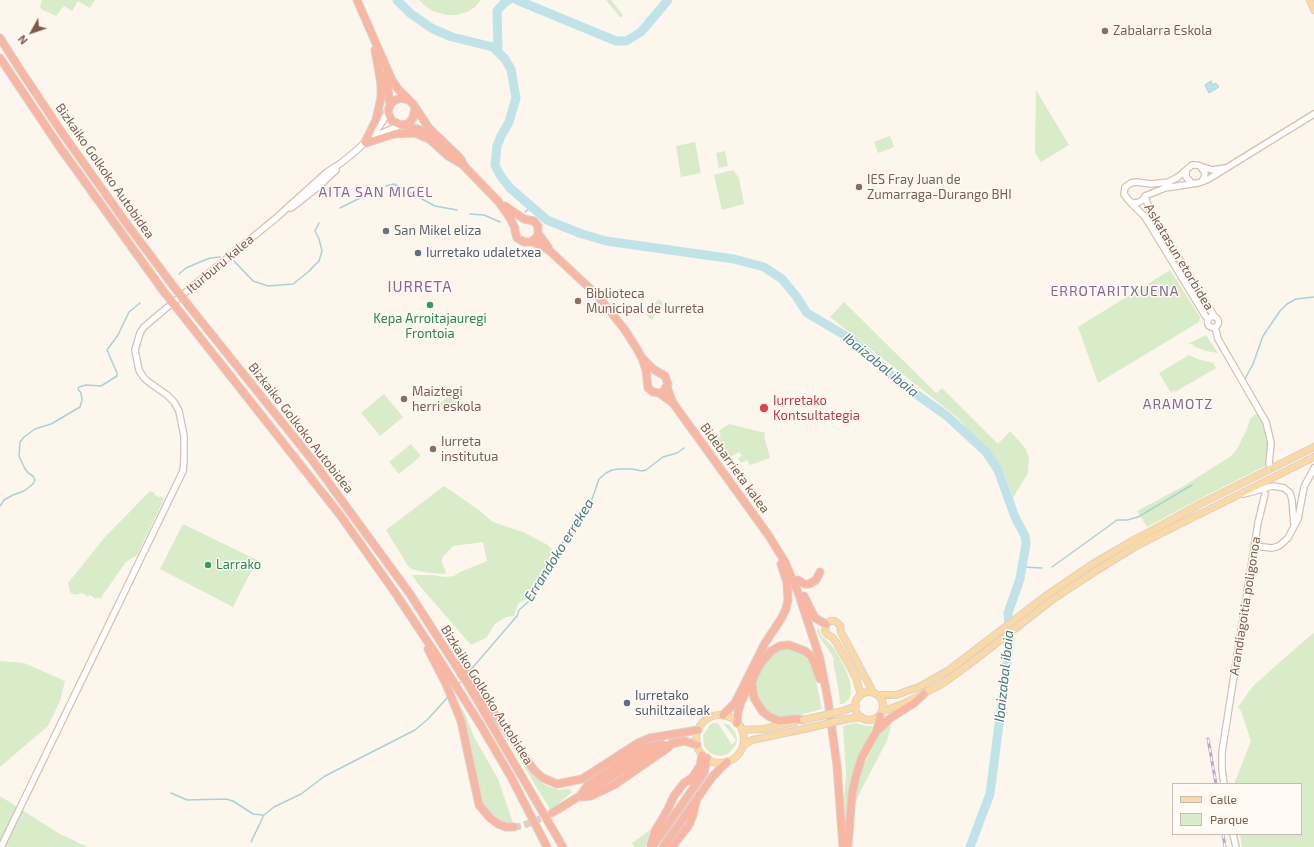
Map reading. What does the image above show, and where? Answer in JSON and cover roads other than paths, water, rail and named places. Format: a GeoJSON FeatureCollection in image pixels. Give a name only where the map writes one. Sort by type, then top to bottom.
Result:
{"type":"FeatureCollection","features":[{"type":"Feature","properties":{"kind":"highway"},"geometry":{"type":"LineString","coordinates":[[357,0],[392,80],[398,89],[414,106],[429,128],[460,158],[465,167]]}},
{"type":"Feature","properties":{"kind":"highway","name":"Bizkaiko Golkoko Autobidea"},"geometry":{"type":"LineString","coordinates":[[0,38],[63,134],[127,224],[174,287],[334,489],[383,556],[469,686],[563,847]]}},
{"type":"Feature","properties":{"kind":"highway"},"geometry":{"type":"LineString","coordinates":[[375,43],[388,81],[389,107],[392,121],[427,132],[465,167],[498,201],[510,218],[515,228],[517,238],[524,242],[531,242],[541,245],[551,252],[597,295],[626,330],[642,358],[653,369],[667,379],[667,387],[673,403]]}},
{"type":"Feature","properties":{"kind":"highway"},"geometry":{"type":"LineString","coordinates":[[366,142],[376,120],[381,98],[382,84],[375,54],[375,43]]}},
{"type":"Feature","properties":{"kind":"highway","name":"Bizkaiko Golkoko Autobidea"},"geometry":{"type":"LineString","coordinates":[[0,58],[59,146],[164,292],[340,515],[421,632],[484,730],[511,777],[547,847]]}},
{"type":"Feature","properties":{"kind":"highway"},"geometry":{"type":"LineString","coordinates":[[389,107],[396,99],[400,98],[409,100]]}},
{"type":"Feature","properties":{"kind":"highway"},"geometry":{"type":"LineString","coordinates":[[402,125],[408,124],[413,118],[415,114],[414,106]]}},
{"type":"Feature","properties":{"kind":"highway"},"geometry":{"type":"LineString","coordinates":[[366,142],[394,134],[406,133],[422,135],[434,142],[448,156],[465,167]]}},
{"type":"Feature","properties":{"kind":"highway"},"geometry":{"type":"LineString","coordinates":[[498,201],[524,219]]}},
{"type":"Feature","properties":{"kind":"highway"},"geometry":{"type":"LineString","coordinates":[[515,228],[518,222],[524,219],[531,219],[536,223],[538,233],[551,252]]}},
{"type":"Feature","properties":{"kind":"highway"},"geometry":{"type":"LineString","coordinates":[[531,242],[537,237],[538,233]]}},
{"type":"Feature","properties":{"kind":"highway"},"geometry":{"type":"LineString","coordinates":[[642,358],[647,385],[650,391],[659,393],[673,403]]}},
{"type":"Feature","properties":{"kind":"highway"},"geometry":{"type":"LineString","coordinates":[[647,379],[653,373],[659,372]]}},
{"type":"Feature","properties":{"kind":"highway"},"geometry":{"type":"LineString","coordinates":[[659,393],[663,392],[667,387]]}},
{"type":"Feature","properties":{"kind":"highway","name":"Bidebarrieta kalea"},"geometry":{"type":"LineString","coordinates":[[673,403],[753,513],[777,549]]}},
{"type":"Feature","properties":{"kind":"highway"},"geometry":{"type":"LineString","coordinates":[[723,715],[735,702],[765,643],[781,619],[786,609],[788,600],[787,583],[784,572],[753,513]]}},
{"type":"Feature","properties":{"kind":"highway"},"geometry":{"type":"LineString","coordinates":[[777,549],[785,555],[813,614],[816,618],[826,624]]}},
{"type":"Feature","properties":{"kind":"highway"},"geometry":{"type":"LineString","coordinates":[[777,549],[799,595],[820,659],[828,700],[835,752],[843,847]]}},
{"type":"Feature","properties":{"kind":"highway"},"geometry":{"type":"LineString","coordinates":[[798,580],[804,584],[809,584],[816,580],[820,572]]}},
{"type":"Feature","properties":{"kind":"highway"},"geometry":{"type":"LineString","coordinates":[[424,616],[431,621],[534,770],[543,778],[557,784],[578,779],[630,744],[647,736],[664,732],[689,732],[698,730]]}},
{"type":"Feature","properties":{"kind":"highway"},"geometry":{"type":"LineString","coordinates":[[421,632],[427,648],[446,684],[461,721],[479,805],[490,818],[498,824],[506,827],[514,827]]}},
{"type":"Feature","properties":{"kind":"highway"},"geometry":{"type":"LineString","coordinates":[[738,723],[738,712],[741,702],[763,659],[771,651],[780,646],[789,645],[805,651],[811,656],[815,665],[820,678],[829,732],[835,752]]}},
{"type":"Feature","properties":{"kind":"highway"},"geometry":{"type":"LineString","coordinates":[[754,676],[752,683],[754,698],[763,712],[770,718],[779,721],[797,718],[803,720]]}},
{"type":"Feature","properties":{"kind":"highway"},"geometry":{"type":"LineString","coordinates":[[876,732],[889,719],[914,703],[924,694]]}},
{"type":"Feature","properties":{"kind":"highway"},"geometry":{"type":"LineString","coordinates":[[848,847],[851,801],[856,776],[862,757],[876,732],[881,713]]}},
{"type":"Feature","properties":{"kind":"highway"},"geometry":{"type":"LineString","coordinates":[[552,813],[658,748],[685,741],[697,745]]}},
{"type":"Feature","properties":{"kind":"highway"},"geometry":{"type":"LineString","coordinates":[[658,846],[655,831],[671,802],[693,777],[705,756]]}},
{"type":"Feature","properties":{"kind":"highway"},"geometry":{"type":"LineString","coordinates":[[658,846],[683,802],[704,773],[705,756]]}},
{"type":"Feature","properties":{"kind":"highway"},"geometry":{"type":"LineString","coordinates":[[658,846],[695,801],[713,776],[727,762]]}},
{"type":"Feature","properties":{"kind":"highway"},"geometry":{"type":"LineString","coordinates":[[672,847],[689,825],[693,815],[695,801]]}},
{"type":"Feature","properties":{"kind":"main road"},"geometry":{"type":"LineString","coordinates":[[1310,0],[1314,10]]}},
{"type":"Feature","properties":{"kind":"main road"},"geometry":{"type":"LineString","coordinates":[[743,746],[752,740],[847,719],[861,717],[873,720],[881,713],[924,694],[942,684],[979,657],[1065,591],[1153,534],[1202,503],[1314,447]]}},
{"type":"Feature","properties":{"kind":"main road"},"geometry":{"type":"LineString","coordinates":[[861,717],[858,714],[856,702],[861,695],[869,692],[876,694],[896,695],[919,687],[949,670],[1060,585],[1132,542],[1235,497],[1314,458]]}},
{"type":"Feature","properties":{"kind":"main road"},"geometry":{"type":"LineString","coordinates":[[861,695],[856,678],[847,661],[832,637],[826,634],[826,624],[830,621],[837,622],[840,625],[840,632],[876,694],[883,702],[881,713]]}},
{"type":"Feature","properties":{"kind":"main road"},"geometry":{"type":"LineString","coordinates":[[832,637],[837,636],[840,632]]}},
{"type":"Feature","properties":{"kind":"main road"},"geometry":{"type":"LineString","coordinates":[[742,730],[763,729],[843,711],[856,706]]}},
{"type":"Feature","properties":{"kind":"main road"},"geometry":{"type":"LineString","coordinates":[[723,715],[728,716],[738,723],[744,738],[743,746],[734,758],[727,762],[713,761],[705,756],[697,745],[696,735],[702,724],[707,719],[712,716],[723,715]]}},
{"type":"Feature","properties":{"kind":"street"},"geometry":{"type":"LineString","coordinates":[[276,218],[321,177],[341,163],[366,142],[383,121],[389,107]]}},
{"type":"Feature","properties":{"kind":"street"},"geometry":{"type":"LineString","coordinates":[[1225,168],[1212,170],[1192,165],[1186,171],[1169,182],[1151,184],[1130,183],[1124,192],[1125,198],[1131,203],[1137,203],[1145,197],[1165,188],[1192,183],[1195,184],[1207,180],[1314,114]]}},
{"type":"Feature","properties":{"kind":"street"},"geometry":{"type":"LineString","coordinates":[[366,142],[380,134],[402,125]]}},
{"type":"Feature","properties":{"kind":"street"},"geometry":{"type":"LineString","coordinates":[[276,218],[310,194],[340,166],[341,163]]}},
{"type":"Feature","properties":{"kind":"street"},"geometry":{"type":"LineString","coordinates":[[1200,166],[1205,173],[1201,182]]}},
{"type":"Feature","properties":{"kind":"street"},"geometry":{"type":"LineString","coordinates":[[1186,171],[1186,177],[1192,183]]}},
{"type":"Feature","properties":{"kind":"street"},"geometry":{"type":"LineString","coordinates":[[310,194],[311,190],[319,182],[321,177]]}},
{"type":"Feature","properties":{"kind":"street"},"geometry":{"type":"LineString","coordinates":[[1139,183],[1144,187],[1145,197]]}},
{"type":"Feature","properties":{"kind":"street"},"geometry":{"type":"LineString","coordinates":[[288,207],[304,195],[310,194]]}},
{"type":"Feature","properties":{"kind":"street","name":"Askatasun etorbidea"},"geometry":{"type":"LineString","coordinates":[[1145,197],[1151,212],[1211,317]]}},
{"type":"Feature","properties":{"kind":"street","name":"Askatasun etorbidea"},"geometry":{"type":"LineString","coordinates":[[1131,203],[1145,217],[1206,317],[1211,317]]}},
{"type":"Feature","properties":{"kind":"street","name":"Iturburu kalea"},"geometry":{"type":"LineString","coordinates":[[1,847],[137,563],[183,471],[184,436],[179,411],[174,402],[167,395],[150,384],[144,378],[137,361],[135,350],[140,333],[144,327],[164,310],[276,218]]}},
{"type":"Feature","properties":{"kind":"street"},"geometry":{"type":"LineString","coordinates":[[1211,317],[1217,317],[1219,320],[1219,324],[1215,327],[1209,326],[1208,323],[1211,317]]}},
{"type":"Feature","properties":{"kind":"street","name":"Askatasun etorbidea"},"geometry":{"type":"LineString","coordinates":[[1215,327],[1218,338],[1266,422],[1270,443],[1270,464]]}},
{"type":"Feature","properties":{"kind":"street"},"geometry":{"type":"LineString","coordinates":[[1255,546],[1272,548],[1279,546],[1288,538],[1299,513],[1304,487],[1314,468]]}},
{"type":"Feature","properties":{"kind":"street"},"geometry":{"type":"LineString","coordinates":[[1235,497],[1270,486],[1284,488],[1290,494],[1292,500],[1294,524]]}},
{"type":"Feature","properties":{"kind":"street","name":"Arandiagoitia poligonoa"},"geometry":{"type":"LineString","coordinates":[[1224,783],[1222,752],[1258,524],[1265,494]]}},
{"type":"Feature","properties":{"kind":"street"},"geometry":{"type":"LineString","coordinates":[[1233,835],[1236,847]]}},
{"type":"Feature","properties":{"kind":"water"},"geometry":{"type":"Polygon","coordinates":[[[1211,81],[1212,85],[1216,83],[1219,87],[1209,93],[1205,85],[1211,81]]]}},
{"type":"Feature","properties":{"kind":"waterway","name":"Ibaizabal ibaia"},"geometry":{"type":"LineString","coordinates":[[397,0],[411,14],[433,29],[452,37],[493,47],[504,58],[511,69],[516,98],[509,122],[497,146],[495,165],[500,175],[510,188],[547,220],[579,233],[606,241],[734,259],[764,267],[782,279],[796,296],[807,313],[851,339],[898,381],[947,416],[986,452],[998,470],[1015,517],[1025,536],[1026,544],[1020,579],[1008,613],[1010,639],[990,794],[970,847]]}},
{"type":"Feature","properties":{"kind":"waterway"},"geometry":{"type":"LineString","coordinates":[[498,51],[497,11],[505,2],[509,0]]}},
{"type":"Feature","properties":{"kind":"waterway"},"geometry":{"type":"LineString","coordinates":[[517,0],[616,41],[626,41],[641,32],[668,0]]}},
{"type":"Feature","properties":{"kind":"waterway"},"geometry":{"type":"LineString","coordinates":[[386,186],[394,184],[435,206],[457,210]]}},
{"type":"Feature","properties":{"kind":"waterway"},"geometry":{"type":"LineString","coordinates":[[340,208],[366,195]]}},
{"type":"Feature","properties":{"kind":"waterway"},"geometry":{"type":"LineString","coordinates":[[525,212],[531,207]]}},
{"type":"Feature","properties":{"kind":"waterway"},"geometry":{"type":"LineString","coordinates":[[470,214],[484,215],[500,222]]}},
{"type":"Feature","properties":{"kind":"waterway"},"geometry":{"type":"LineString","coordinates":[[234,261],[253,281],[268,286],[293,284],[319,261],[322,251],[315,231],[319,223]]}},
{"type":"Feature","properties":{"kind":"waterway"},"geometry":{"type":"LineString","coordinates":[[179,274],[186,268],[200,262],[210,258],[220,257]]}},
{"type":"Feature","properties":{"kind":"waterway"},"geometry":{"type":"LineString","coordinates":[[1245,379],[1253,364],[1263,336],[1280,311],[1287,304],[1296,299],[1314,297]]}},
{"type":"Feature","properties":{"kind":"waterway"},"geometry":{"type":"LineString","coordinates":[[0,506],[4,500],[24,491],[33,484],[35,480],[33,476],[28,473],[19,456],[20,442],[24,437],[35,429],[51,424],[80,407],[82,400],[81,393],[78,389],[79,387],[86,385],[101,386],[117,376],[107,350],[118,335],[129,312],[140,303]]}},
{"type":"Feature","properties":{"kind":"waterway","name":"Errandoko errekea"},"geometry":{"type":"LineString","coordinates":[[468,673],[517,616],[519,610],[529,601],[541,583],[550,561],[591,502],[599,479],[612,470],[646,470],[663,457],[677,453],[684,448]]}},
{"type":"Feature","properties":{"kind":"waterway"},"geometry":{"type":"LineString","coordinates":[[1052,567],[1117,520],[1127,520],[1138,517],[1192,485]]}},
{"type":"Feature","properties":{"kind":"waterway"},"geometry":{"type":"LineString","coordinates":[[1023,567],[1042,568]]}},
{"type":"Feature","properties":{"kind":"waterway","name":"Errandoko errekea"},"geometry":{"type":"LineString","coordinates":[[251,842],[264,815],[274,807],[301,794],[325,776],[415,730],[428,719],[447,698]]}},
{"type":"Feature","properties":{"kind":"waterway"},"geometry":{"type":"LineString","coordinates":[[171,793],[187,800],[226,799],[233,801],[253,814],[263,815]]}},
{"type":"Feature","properties":{"kind":"tunnel"},"geometry":{"type":"LineString","coordinates":[[514,827],[522,826],[549,815]]}},
{"type":"Feature","properties":{"kind":"railway"},"geometry":{"type":"LineString","coordinates":[[1208,739],[1216,783]]}},
{"type":"Feature","properties":{"kind":"railway"},"geometry":{"type":"LineString","coordinates":[[1223,835],[1225,847]]}},
{"type":"Feature","properties":{"kind":"place","name":"Zabalarra Eskola"},"geometry":{"type":"Point","coordinates":[1105,31]}},
{"type":"Feature","properties":{"kind":"place","name":"IES Fray Juan de Zumarraga-Durango BHI"},"geometry":{"type":"Point","coordinates":[859,187]}},
{"type":"Feature","properties":{"kind":"place","name":"San Mikel eliza"},"geometry":{"type":"Point","coordinates":[386,231]}},
{"type":"Feature","properties":{"kind":"place","name":"Iurretako udaletxea"},"geometry":{"type":"Point","coordinates":[418,253]}},
{"type":"Feature","properties":{"kind":"place","name":"Biblioteca Municipal de Iurreta"},"geometry":{"type":"Point","coordinates":[578,301]}},
{"type":"Feature","properties":{"kind":"place","name":"Kepa Arroitajauregi Frontoia"},"geometry":{"type":"Point","coordinates":[430,305]}},
{"type":"Feature","properties":{"kind":"place","name":"Maiztegi herri eskola"},"geometry":{"type":"Point","coordinates":[404,399]}},
{"type":"Feature","properties":{"kind":"place","name":"Iurretako Kontsultategia"},"geometry":{"type":"Point","coordinates":[764,408]}},
{"type":"Feature","properties":{"kind":"place","name":"Iurreta institutua"},"geometry":{"type":"Point","coordinates":[433,449]}},
{"type":"Feature","properties":{"kind":"place","name":"Larrako"},"geometry":{"type":"Point","coordinates":[208,565]}},
{"type":"Feature","properties":{"kind":"place","name":"Iurretako suhiltzaileak"},"geometry":{"type":"Point","coordinates":[627,703]}},
{"type":"Feature","properties":{"kind":"district","name":"AITA SAN MIGEL"},"geometry":{"type":"Point","coordinates":[376,192]}},
{"type":"Feature","properties":{"kind":"district","name":"IURRETA"},"geometry":{"type":"Point","coordinates":[420,287]}},
{"type":"Feature","properties":{"kind":"district","name":"ERROTARITXUENA"},"geometry":{"type":"Point","coordinates":[1115,291]}},
{"type":"Feature","properties":{"kind":"district","name":"ARAMOTZ"},"geometry":{"type":"Point","coordinates":[1178,404]}}]}
